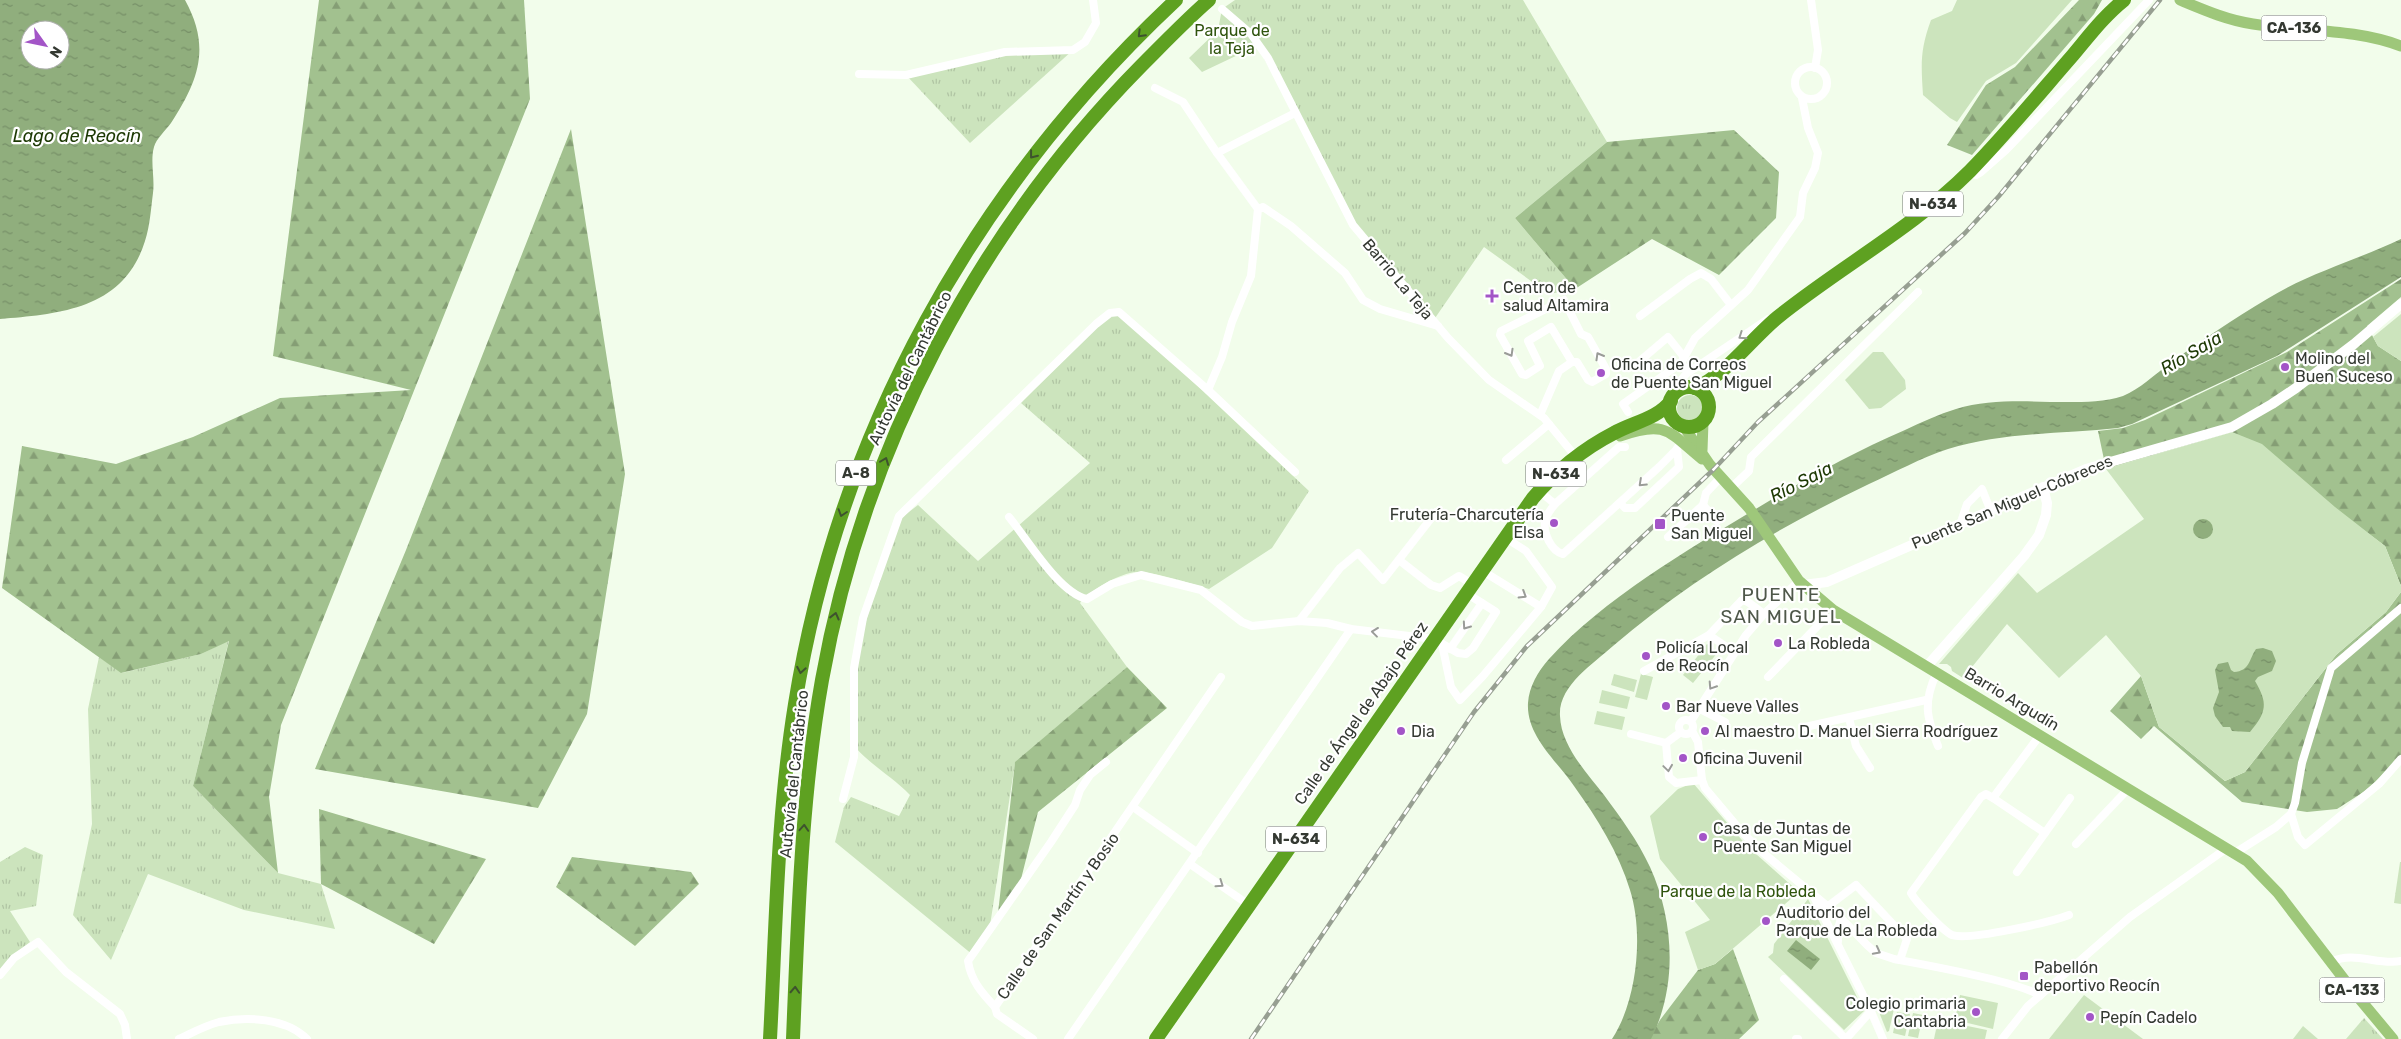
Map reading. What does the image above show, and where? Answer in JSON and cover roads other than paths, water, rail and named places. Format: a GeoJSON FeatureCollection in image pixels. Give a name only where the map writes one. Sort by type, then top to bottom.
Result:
{"type":"FeatureCollection","features":[{"type":"Feature","properties":{"kind":"highway","name":"Autovía del Cantábrico"},"geometry":{"type":"LineString","coordinates":[[770,1039],[782,818],[795,705],[817,598],[857,470],[882,410],[926,319],[986,219],[1017,176],[1069,111],[1100,76],[1175,0]]}},
{"type":"Feature","properties":{"kind":"highway","name":"Autovía del Cantábrico"},"geometry":{"type":"LineString","coordinates":[[793,1039],[803,829],[812,737],[835,617],[871,498],[894,438],[931,358],[985,262],[1020,209],[1058,158],[1105,103],[1209,0]]}},
{"type":"Feature","properties":{"kind":"highway","name":"N-634"},"geometry":{"type":"LineString","coordinates":[[2101,22],[2113,0]]}},
{"type":"Feature","properties":{"kind":"highway","name":"N-634"},"geometry":{"type":"LineString","coordinates":[[1539,491],[1576,457],[1590,447],[1614,433],[1660,412],[1675,395],[1695,388],[1712,378],[1798,302],[1931,206],[1969,172],[2101,22],[2124,0]]}},
{"type":"Feature","properties":{"kind":"highway"},"geometry":{"type":"LineString","coordinates":[[1141,66],[1146,67],[1221,5]]}},
{"type":"Feature","properties":{"kind":"highway","name":"N-634"},"geometry":{"type":"LineString","coordinates":[[1642,421],[1661,418],[1685,430],[1709,411],[1708,399],[1716,380],[1737,355]]}},
{"type":"Feature","properties":{"kind":"highway"},"geometry":{"type":"LineString","coordinates":[[1695,388],[1704,393],[1708,399]]}},
{"type":"Feature","properties":{"kind":"highway"},"geometry":{"type":"LineString","coordinates":[[1675,395],[1670,411],[1685,430]]}},
{"type":"Feature","properties":{"kind":"highway","name":"Calle de Ángel de Abajo Pérez"},"geometry":{"type":"LineString","coordinates":[[1156,1039],[1249,905],[1438,641],[1481,570],[1539,491]]}},
{"type":"Feature","properties":{"kind":"main road","name":"CA-136"},"geometry":{"type":"LineString","coordinates":[[2184,1],[2216,15],[2251,24],[2350,33],[2401,46]]}},
{"type":"Feature","properties":{"kind":"main road","name":"N-634"},"geometry":{"type":"LineString","coordinates":[[1590,447],[1648,428],[1685,430],[1710,465]]}},
{"type":"Feature","properties":{"kind":"main road","name":"CA-133"},"geometry":{"type":"LineString","coordinates":[[1685,430],[1710,465],[1731,488]]}},
{"type":"Feature","properties":{"kind":"main road"},"geometry":{"type":"LineString","coordinates":[[1685,430],[1702,452]]}},
{"type":"Feature","properties":{"kind":"main road","name":"Barrio Argudín"},"geometry":{"type":"LineString","coordinates":[[1731,488],[1749,508],[1801,583],[1833,610],[2231,851]]}},
{"type":"Feature","properties":{"kind":"main road","name":"CA-133"},"geometry":{"type":"LineString","coordinates":[[2231,851],[2255,867],[2278,893],[2390,1038]]}},
{"type":"Feature","properties":{"kind":"street"},"geometry":{"type":"LineString","coordinates":[[859,74],[906,75],[1005,52],[1073,50],[1085,42],[1096,23],[1093,0]]}},
{"type":"Feature","properties":{"kind":"street"},"geometry":{"type":"LineString","coordinates":[[1811,0],[1818,50],[1815,68]]}},
{"type":"Feature","properties":{"kind":"street"},"geometry":{"type":"LineString","coordinates":[[1969,172],[1976,175],[2006,150],[2149,0]]}},
{"type":"Feature","properties":{"kind":"street","name":"Barrio La Teja"},"geometry":{"type":"LineString","coordinates":[[1221,5],[1251,34],[1268,58],[1353,226],[1438,326],[1489,380],[1540,415],[1576,457]]}},
{"type":"Feature","properties":{"kind":"street"},"geometry":{"type":"LineString","coordinates":[[1628,412],[1622,404],[1683,360],[1695,338],[1748,290],[1800,217],[1804,193],[1818,153],[1808,128],[1802,98],[1795,86],[1796,76],[1804,68],[1815,68],[1826,78],[1824,92],[1812,100],[1802,98]]}},
{"type":"Feature","properties":{"kind":"street"},"geometry":{"type":"LineString","coordinates":[[1155,88],[1183,102],[1258,209],[1251,276],[1232,322],[1222,357],[1208,390]]}},
{"type":"Feature","properties":{"kind":"street"},"geometry":{"type":"LineString","coordinates":[[1217,152],[1295,113]]}},
{"type":"Feature","properties":{"kind":"street"},"geometry":{"type":"LineString","coordinates":[[1258,209],[1263,207],[1320,249],[1345,273],[1363,300],[1380,309],[1438,326]]}},
{"type":"Feature","properties":{"kind":"street"},"geometry":{"type":"LineString","coordinates":[[1640,316],[1690,279],[1701,274],[1711,278],[1731,305]]}},
{"type":"Feature","properties":{"kind":"street"},"geometry":{"type":"LineString","coordinates":[[1731,488],[1749,471],[1751,457],[1918,292]]}},
{"type":"Feature","properties":{"kind":"street"},"geometry":{"type":"LineString","coordinates":[[1564,300],[1581,334],[1588,338],[1606,369],[1606,374],[1592,382],[1588,380],[1576,362],[1572,362],[1551,327],[1528,342],[1540,366],[1526,375],[1522,374],[1500,336],[1501,331],[1564,300]]}},
{"type":"Feature","properties":{"kind":"street"},"geometry":{"type":"LineString","coordinates":[[1675,395],[1682,379],[1688,372],[1761,323],[1798,302]]}},
{"type":"Feature","properties":{"kind":"street","name":"Puente San Miguel-Cóbreces"},"geometry":{"type":"LineString","coordinates":[[1801,583],[1827,582],[1990,509],[2107,461],[2232,426],[2272,404],[2296,388],[2354,344],[2401,304]]}},
{"type":"Feature","properties":{"kind":"street"},"geometry":{"type":"LineString","coordinates":[[843,799],[854,757],[854,668],[863,618],[899,516],[1110,312],[1119,312],[1208,390],[1295,472]]}},
{"type":"Feature","properties":{"kind":"street"},"geometry":{"type":"LineString","coordinates":[[1635,365],[1668,337],[1683,360],[1688,372]]}},
{"type":"Feature","properties":{"kind":"street"},"geometry":{"type":"LineString","coordinates":[[1540,415],[1559,371],[1572,362]]}},
{"type":"Feature","properties":{"kind":"street"},"geometry":{"type":"LineString","coordinates":[[1506,460],[1549,424]]}},
{"type":"Feature","properties":{"kind":"street"},"geometry":{"type":"LineString","coordinates":[[1625,447],[1619,447],[1555,504],[1546,518],[1546,529],[1551,546],[1558,553],[1563,554],[1620,503],[1685,430]]}},
{"type":"Feature","properties":{"kind":"street"},"geometry":{"type":"LineString","coordinates":[[1620,503],[1625,508],[1635,508],[1679,467],[1685,430]]}},
{"type":"Feature","properties":{"kind":"street"},"geometry":{"type":"LineString","coordinates":[[1668,537],[1703,504],[1706,493],[1721,477]]}},
{"type":"Feature","properties":{"kind":"street"},"geometry":{"type":"LineString","coordinates":[[1938,746],[1930,727],[1926,700],[1932,669],[2039,535],[2046,515],[2047,503],[2043,487]]}},
{"type":"Feature","properties":{"kind":"street"},"geometry":{"type":"LineString","coordinates":[[1960,522],[1967,504],[1982,489],[1990,509]]}},
{"type":"Feature","properties":{"kind":"street"},"geometry":{"type":"LineString","coordinates":[[1539,491],[1555,504]]}},
{"type":"Feature","properties":{"kind":"street"},"geometry":{"type":"LineString","coordinates":[[1703,504],[1717,520]]}},
{"type":"Feature","properties":{"kind":"street"},"geometry":{"type":"LineString","coordinates":[[1299,621],[1340,568],[1358,553],[1383,580],[1436,512]]}},
{"type":"Feature","properties":{"kind":"street"},"geometry":{"type":"LineString","coordinates":[[1009,517],[1062,585],[1076,596],[1086,599],[1112,584],[1141,576],[1201,590],[1242,622],[1252,626],[1299,621],[1327,623],[1351,629],[1438,641],[1458,653],[1466,654],[1473,648],[1496,612],[1482,603],[1459,576],[1440,588],[1431,585],[1399,560]]}},
{"type":"Feature","properties":{"kind":"street"},"geometry":{"type":"LineString","coordinates":[[1438,641],[1451,687],[1460,700],[1483,676],[1541,607],[1552,587],[1526,551],[1504,537]]}},
{"type":"Feature","properties":{"kind":"street"},"geometry":{"type":"LineString","coordinates":[[1481,570],[1541,607]]}},
{"type":"Feature","properties":{"kind":"street"},"geometry":{"type":"LineString","coordinates":[[1818,598],[1827,582]]}},
{"type":"Feature","properties":{"kind":"street"},"geometry":{"type":"LineString","coordinates":[[1691,721],[1734,652],[1764,614],[1801,583]]}},
{"type":"Feature","properties":{"kind":"street"},"geometry":{"type":"LineString","coordinates":[[1644,671],[1709,635],[1742,600],[1748,602],[1764,614]]}},
{"type":"Feature","properties":{"kind":"street"},"geometry":{"type":"LineString","coordinates":[[1450,649],[1482,603]]}},
{"type":"Feature","properties":{"kind":"street"},"geometry":{"type":"LineString","coordinates":[[2005,1037],[2028,1006],[2130,917],[2231,851],[2276,827],[2291,814],[2295,803],[2302,763],[2332,668],[2401,608]]}},
{"type":"Feature","properties":{"kind":"street"},"geometry":{"type":"LineString","coordinates":[[1768,676],[1833,610]]}},
{"type":"Feature","properties":{"kind":"street"},"geometry":{"type":"LineString","coordinates":[[1068,1039],[1351,629]]}},
{"type":"Feature","properties":{"kind":"street"},"geometry":{"type":"LineString","coordinates":[[1709,635],[1734,652]]}},
{"type":"Feature","properties":{"kind":"street","name":"Calle de San Martín y Bosio"},"geometry":{"type":"LineString","coordinates":[[1106,762],[1090,775],[1080,790],[1075,805],[1056,834],[968,961],[969,971],[980,990],[995,1007],[1221,677]]}},
{"type":"Feature","properties":{"kind":"street"},"geometry":{"type":"LineString","coordinates":[[1805,727],[1926,700]]}},
{"type":"Feature","properties":{"kind":"street"},"geometry":{"type":"LineString","coordinates":[[1698,708],[1725,722]]}},
{"type":"Feature","properties":{"kind":"street"},"geometry":{"type":"LineString","coordinates":[[1849,718],[1856,746],[1870,768]]}},
{"type":"Feature","properties":{"kind":"street"},"geometry":{"type":"LineString","coordinates":[[1686,719],[1691,721],[1694,726],[1692,731],[1687,734],[1682,732],[1679,727],[1681,722],[1686,719]]}},
{"type":"Feature","properties":{"kind":"street"},"geometry":{"type":"LineString","coordinates":[[1692,731],[1698,742],[1702,780],[1714,799],[1752,842],[1841,918],[1876,952],[1900,960],[2012,985],[2034,991],[2040,996]]}},
{"type":"Feature","properties":{"kind":"street"},"geometry":{"type":"LineString","coordinates":[[1632,734],[1666,743],[1682,732]]}},
{"type":"Feature","properties":{"kind":"street"},"geometry":{"type":"LineString","coordinates":[[1993,798],[2040,735]]}},
{"type":"Feature","properties":{"kind":"street"},"geometry":{"type":"LineString","coordinates":[[1666,743],[1667,766],[1669,777],[1672,781],[1676,783],[1702,780]]}},
{"type":"Feature","properties":{"kind":"street"},"geometry":{"type":"LineString","coordinates":[[2291,814],[2298,837],[2305,846],[2379,784],[2401,759]]}},
{"type":"Feature","properties":{"kind":"street"},"geometry":{"type":"LineString","coordinates":[[2076,844],[2129,788]]}},
{"type":"Feature","properties":{"kind":"street"},"geometry":{"type":"LineString","coordinates":[[2045,833],[1986,794],[1981,797],[1911,894],[1951,934],[1962,936],[2003,931],[2070,915]]}},
{"type":"Feature","properties":{"kind":"street"},"geometry":{"type":"LineString","coordinates":[[2017,872],[2070,798]]}},
{"type":"Feature","properties":{"kind":"street"},"geometry":{"type":"LineString","coordinates":[[1134,806],[1198,852]]}},
{"type":"Feature","properties":{"kind":"street"},"geometry":{"type":"LineString","coordinates":[[1190,864],[1249,905]]}},
{"type":"Feature","properties":{"kind":"street"},"geometry":{"type":"LineString","coordinates":[[1827,907],[1856,885],[1907,939],[1900,960]]}},
{"type":"Feature","properties":{"kind":"street"},"geometry":{"type":"LineString","coordinates":[[1814,896],[1883,1039]]}},
{"type":"Feature","properties":{"kind":"street"},"geometry":{"type":"LineString","coordinates":[[1838,943],[1838,929],[1841,918]]}},
{"type":"Feature","properties":{"kind":"street"},"geometry":{"type":"LineString","coordinates":[[0,976],[14,958],[38,942],[66,972],[120,1014],[125,1025],[127,1039]]}},
{"type":"Feature","properties":{"kind":"street"},"geometry":{"type":"LineString","coordinates":[[2331,962],[2340,958],[2371,959],[2390,963],[2401,961]]}},
{"type":"Feature","properties":{"kind":"street"},"geometry":{"type":"LineString","coordinates":[[1784,979],[1846,1039],[1871,1011]]}},
{"type":"Feature","properties":{"kind":"street"},"geometry":{"type":"LineString","coordinates":[[995,1007],[997,1014],[1033,1039]]}},
{"type":"Feature","properties":{"kind":"street"},"geometry":{"type":"LineString","coordinates":[[179,1039],[197,1029],[220,1022],[246,1021],[281,1023],[299,1031],[307,1039]]}},
{"type":"Feature","properties":{"kind":"water","name":"Lago de Reocín"},"geometry":{"type":"Polygon","coordinates":[[[0,0],[185,0],[198,33],[198,63],[195,78],[189,92],[154,147],[152,158],[153,187],[149,223],[145,241],[135,264],[122,281],[106,294],[87,304],[67,310],[0,319],[0,0]]]}},
{"type":"Feature","properties":{"kind":"water","name":"Río Saja"},"geometry":{"type":"Polygon","coordinates":[[[2401,239],[2401,277],[2277,356],[2132,424],[2118,428],[1989,439],[1948,449],[1908,465],[1801,519],[1735,557],[1642,622],[1578,676],[1565,695],[1561,705],[1561,727],[1576,758],[1623,821],[1645,857],[1658,887],[1668,931],[1670,953],[1666,997],[1660,1019],[1651,1039],[1612,1039],[1621,1023],[1627,1006],[1636,967],[1637,926],[1634,907],[1620,863],[1606,836],[1574,786],[1537,737],[1532,726],[1528,703],[1530,691],[1538,674],[1549,659],[1597,614],[1653,573],[1786,491],[1870,446],[1937,416],[1956,409],[1983,403],[2012,401],[2089,402],[2123,396],[2141,386],[2217,330],[2283,290],[2316,274],[2401,239]]]}},
{"type":"Feature","properties":{"kind":"water"},"geometry":{"type":"Polygon","coordinates":[[[2203,519],[2210,522],[2213,529],[2210,536],[2203,539],[2196,536],[2193,529],[2196,522],[2203,519]]]}},
{"type":"Feature","properties":{"kind":"water"},"geometry":{"type":"Polygon","coordinates":[[[2263,648],[2272,651],[2276,661],[2272,671],[2258,677],[2255,681],[2264,702],[2260,719],[2250,732],[2232,731],[2230,727],[2223,727],[2215,716],[2213,708],[2219,692],[2215,670],[2218,664],[2228,662],[2231,670],[2234,672],[2239,671],[2246,667],[2256,649],[2263,648]]]}},
{"type":"Feature","properties":{"kind":"water"},"geometry":{"type":"Polygon","coordinates":[[[1796,940],[1820,959],[1811,970],[1787,951],[1796,940]]]}},
{"type":"Feature","properties":{"kind":"railway"},"geometry":{"type":"LineString","coordinates":[[1251,1039],[1474,712],[1527,646],[1714,469],[1758,422],[1965,233],[1999,196],[2160,0]]}},
{"type":"Feature","properties":{"kind":"place","name":"Centro de salud Altamira"},"geometry":{"type":"Point","coordinates":[1492,296]}},
{"type":"Feature","properties":{"kind":"place","name":"Molino del Buen Suceso"},"geometry":{"type":"Point","coordinates":[2285,367]}},
{"type":"Feature","properties":{"kind":"place","name":"Oficina de Correos de Puente San Miguel"},"geometry":{"type":"Point","coordinates":[1601,373]}},
{"type":"Feature","properties":{"kind":"place","name":"Frutería-Charcutería Elsa"},"geometry":{"type":"Point","coordinates":[1554,523]}},
{"type":"Feature","properties":{"kind":"place","name":"Puente San Miguel"},"geometry":{"type":"Point","coordinates":[1660,524]}},
{"type":"Feature","properties":{"kind":"place","name":"La Robleda"},"geometry":{"type":"Point","coordinates":[1778,643]}},
{"type":"Feature","properties":{"kind":"place","name":"Policía Local de Reocín"},"geometry":{"type":"Point","coordinates":[1646,656]}},
{"type":"Feature","properties":{"kind":"place","name":"Bar Nueve Valles"},"geometry":{"type":"Point","coordinates":[1666,706]}},
{"type":"Feature","properties":{"kind":"place","name":"Dia"},"geometry":{"type":"Point","coordinates":[1401,731]}},
{"type":"Feature","properties":{"kind":"place","name":"Al maestro D. Manuel Sierra Rodríguez"},"geometry":{"type":"Point","coordinates":[1705,731]}},
{"type":"Feature","properties":{"kind":"place","name":"Oficina Juvenil"},"geometry":{"type":"Point","coordinates":[1683,758]}},
{"type":"Feature","properties":{"kind":"place","name":"Casa de Juntas de Puente San Miguel"},"geometry":{"type":"Point","coordinates":[1703,837]}},
{"type":"Feature","properties":{"kind":"place","name":"Auditorio del Parque de La Robleda"},"geometry":{"type":"Point","coordinates":[1766,921]}},
{"type":"Feature","properties":{"kind":"place","name":"Pabellón deportivo Reocín"},"geometry":{"type":"Point","coordinates":[2024,976]}},
{"type":"Feature","properties":{"kind":"place","name":"Colegio primaria Cantabria"},"geometry":{"type":"Point","coordinates":[1976,1012]}},
{"type":"Feature","properties":{"kind":"place","name":"Pepín Cadelo"},"geometry":{"type":"Point","coordinates":[2090,1017]}},
{"type":"Feature","properties":{"kind":"district","name":"PUENTE SAN MIGUEL"},"geometry":{"type":"Point","coordinates":[1781,605]}},
{"type":"Feature","properties":{"kind":"park label","name":"Parque de la Teja"},"geometry":{"type":"Point","coordinates":[1232,39]}},
{"type":"Feature","properties":{"kind":"park label","name":"Parque de la Robleda"},"geometry":{"type":"Point","coordinates":[1738,891]}}]}
